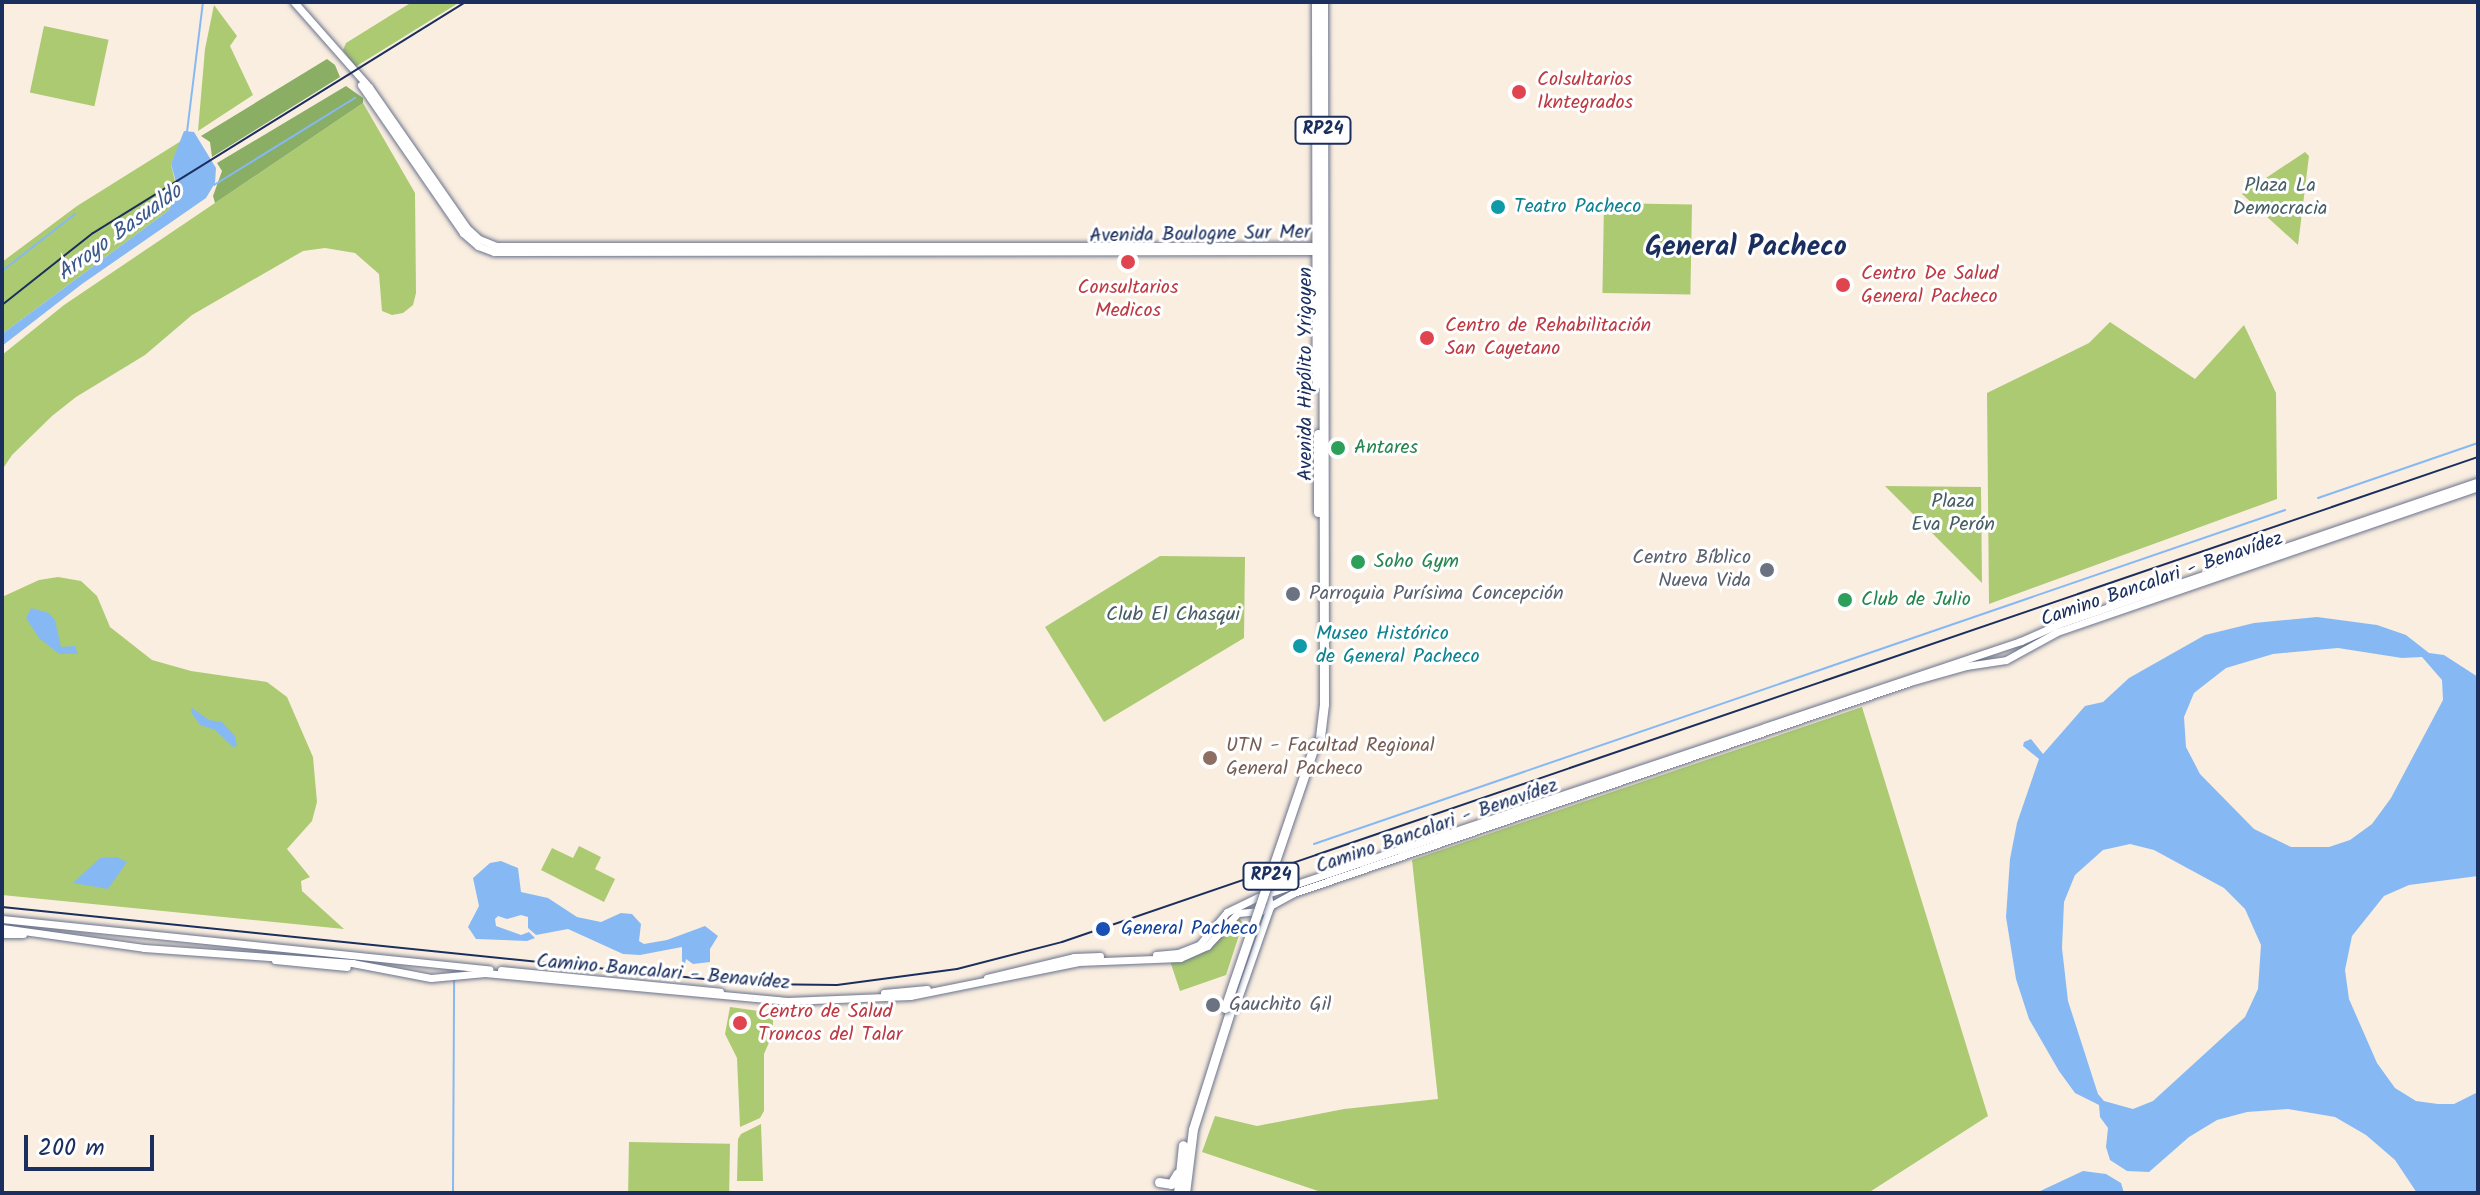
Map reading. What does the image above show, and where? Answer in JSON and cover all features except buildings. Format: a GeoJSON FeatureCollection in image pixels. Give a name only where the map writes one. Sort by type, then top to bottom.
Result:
{"type":"FeatureCollection","features":[{"type":"Feature","properties":{"kind":"main road","name":"Avenida Boulogne Sur Mer"},"geometry":{"type":"LineString","coordinates":[[294,2],[402,131],[464,224],[479,239],[496,246],[1319,249]]}},
{"type":"Feature","properties":{"kind":"main road","name":"Avenida Hipólito Yrigoyen"},"geometry":{"type":"LineString","coordinates":[[1229,1005],[1317,744],[1320,695],[1316,2]]}},
{"type":"Feature","properties":{"kind":"main road","name":"Avenida Hipólito Yrigoyen"},"geometry":{"type":"LineString","coordinates":[[1319,249],[1323,2]]}},
{"type":"Feature","properties":{"kind":"main road","name":"Camino Bancalari - Benavídez"},"geometry":{"type":"LineString","coordinates":[[2,919],[732,993],[875,994],[967,982],[1077,956],[1178,953],[1206,940],[1229,911],[1268,894],[2478,484]]}},
{"type":"Feature","properties":{"kind":"main road","name":"Camino Bancalari - Benavídez"},"geometry":{"type":"LineString","coordinates":[[170,949],[420,975],[485,973],[754,1000],[910,996],[1078,962],[1180,958],[1207,946],[1235,914],[1270,907],[1294,893],[1798,720],[1938,674],[2012,657],[2057,632],[2478,484]]}},
{"type":"Feature","properties":{"kind":"main road"},"geometry":{"type":"LineString","coordinates":[[2003,645],[2012,657]]}},
{"type":"Feature","properties":{"kind":"main road"},"geometry":{"type":"LineString","coordinates":[[1991,649],[1988,655],[1992,663]]}},
{"type":"Feature","properties":{"kind":"main road"},"geometry":{"type":"LineString","coordinates":[[1185,1193],[1200,1115],[1270,907],[1268,894]]}},
{"type":"Feature","properties":{"kind":"main road"},"geometry":{"type":"LineString","coordinates":[[86,927],[144,934],[147,942],[136,947]]}},
{"type":"Feature","properties":{"kind":"main road"},"geometry":{"type":"LineString","coordinates":[[2,928],[170,949]]}},
{"type":"Feature","properties":{"kind":"main road"},"geometry":{"type":"LineString","coordinates":[[2,934],[43,933]]}},
{"type":"Feature","properties":{"kind":"main road"},"geometry":{"type":"LineString","coordinates":[[170,949],[157,944],[158,936],[211,940]]}},
{"type":"Feature","properties":{"kind":"main road"},"geometry":{"type":"LineString","coordinates":[[407,959],[440,969],[435,975],[420,975]]}},
{"type":"Feature","properties":{"kind":"main road","name":"RP24"},"geometry":{"type":"LineString","coordinates":[[1178,1193],[1188,1123],[1229,1005]]}},
{"type":"Feature","properties":{"kind":"main road","name":"RP24"},"geometry":{"type":"LineString","coordinates":[[1185,1193],[1193,1129],[1229,1005]]}},
{"type":"Feature","properties":{"kind":"main road"},"geometry":{"type":"LineString","coordinates":[[1168,1193],[1180,1163]]}},
{"type":"Feature","properties":{"kind":"main road"},"geometry":{"type":"LineString","coordinates":[[1159,1182],[1175,1181]]}},
{"type":"Feature","properties":{"kind":"green space"},"geometry":{"type":"Polygon","coordinates":[[[412,2],[460,2],[355,67],[343,50],[346,43],[412,2]]]}},
{"type":"Feature","properties":{"kind":"green space"},"geometry":{"type":"Polygon","coordinates":[[[214,5],[237,36],[230,46],[253,95],[198,131],[205,49],[214,5]]]}},
{"type":"Feature","properties":{"kind":"green space"},"geometry":{"type":"Polygon","coordinates":[[[44,26],[109,40],[94,106],[30,93],[44,26]]]}},
{"type":"Feature","properties":{"kind":"green space"},"geometry":{"type":"Polygon","coordinates":[[[327,59],[335,65],[340,77],[212,157],[210,142],[201,136],[327,59]]]}},
{"type":"Feature","properties":{"kind":"green space"},"geometry":{"type":"Polygon","coordinates":[[[346,86],[363,98],[363,103],[215,203],[213,196],[222,171],[217,163],[346,86]]]}},
{"type":"Feature","properties":{"kind":"green space"},"geometry":{"type":"Polygon","coordinates":[[[363,103],[415,193],[416,293],[413,305],[403,313],[392,315],[382,311],[379,274],[355,253],[325,248],[303,251],[192,315],[145,355],[76,397],[12,455],[2,470],[2,355],[64,305],[363,103]]]}},
{"type":"Feature","properties":{"kind":"green space"},"geometry":{"type":"Polygon","coordinates":[[[181,141],[171,164],[178,195],[169,210],[2,334],[2,262],[77,206],[181,141]]]}},
{"type":"Feature","properties":{"kind":"green space","name":"Plaza La Democracia"},"geometry":{"type":"Polygon","coordinates":[[[2305,152],[2309,156],[2298,245],[2242,194],[2305,152]]]}},
{"type":"Feature","properties":{"kind":"green space"},"geometry":{"type":"Polygon","coordinates":[[[1604,203],[1692,205],[1690,295],[1602,293],[1604,203]]]}},
{"type":"Feature","properties":{"kind":"green space"},"geometry":{"type":"Polygon","coordinates":[[[2110,322],[2195,379],[2244,325],[2276,393],[2277,499],[1989,604],[1987,393],[2089,343],[2110,322]]]}},
{"type":"Feature","properties":{"kind":"green space","name":"Plaza Eva Perón"},"geometry":{"type":"Polygon","coordinates":[[[1885,486],[1981,487],[1982,583],[1885,486]]]}},
{"type":"Feature","properties":{"kind":"green space","name":"Club El Chasqui"},"geometry":{"type":"Polygon","coordinates":[[[1160,556],[1245,557],[1244,638],[1104,722],[1045,627],[1160,556]]]}},
{"type":"Feature","properties":{"kind":"green space"},"geometry":{"type":"Polygon","coordinates":[[[58,577],[81,581],[97,596],[110,627],[152,660],[191,671],[267,682],[287,697],[313,757],[317,802],[312,821],[287,849],[310,877],[301,881],[302,891],[344,929],[2,895],[2,597],[39,580],[58,577]]]}},
{"type":"Feature","properties":{"kind":"green space"},"geometry":{"type":"Polygon","coordinates":[[[1862,707],[1988,1116],[1868,1193],[1324,1193],[1202,1152],[1215,1116],[1257,1126],[1344,1109],[1438,1099],[1412,860],[1862,707]]]}},
{"type":"Feature","properties":{"kind":"green space"},"geometry":{"type":"Polygon","coordinates":[[[579,846],[601,857],[595,869],[615,879],[604,902],[541,870],[552,848],[573,858],[579,846]]]}},
{"type":"Feature","properties":{"kind":"green space"},"geometry":{"type":"Polygon","coordinates":[[[1238,917],[1243,923],[1226,975],[1180,991],[1170,961],[1202,951],[1238,917]]]}},
{"type":"Feature","properties":{"kind":"green space"},"geometry":{"type":"Polygon","coordinates":[[[730,1007],[773,1013],[773,1033],[764,1054],[764,1111],[760,1118],[740,1127],[737,1058],[725,1034],[730,1007]]]}},
{"type":"Feature","properties":{"kind":"green space"},"geometry":{"type":"Polygon","coordinates":[[[761,1124],[763,1181],[737,1181],[738,1139],[741,1134],[761,1124]]]}},
{"type":"Feature","properties":{"kind":"green space"},"geometry":{"type":"Polygon","coordinates":[[[629,1142],[730,1144],[729,1193],[628,1193],[629,1142]]]}},
{"type":"Feature","properties":{"kind":"water","name":"Arroyo Basualdo"},"geometry":{"type":"Polygon","coordinates":[[[184,131],[194,132],[216,168],[215,183],[206,198],[82,284],[2,346],[2,334],[169,210],[178,190],[171,164],[184,131]]]}},
{"type":"Feature","properties":{"kind":"water"},"geometry":{"type":"Polygon","coordinates":[[[31,608],[49,613],[55,620],[61,647],[75,646],[78,654],[59,654],[39,638],[26,618],[31,608]]]}},
{"type":"Feature","properties":{"kind":"water"},"geometry":{"type":"Polygon","coordinates":[[[2317,617],[2377,625],[2406,635],[2429,653],[2444,655],[2478,677],[2478,876],[2409,885],[2384,896],[2352,936],[2345,970],[2349,999],[2377,1063],[2395,1088],[2416,1101],[2438,1104],[2454,1104],[2478,1092],[2478,1193],[2417,1193],[2395,1160],[2366,1135],[2335,1117],[2288,1109],[2247,1112],[2217,1120],[2189,1137],[2149,1172],[2127,1171],[2110,1160],[2106,1147],[2108,1128],[2100,1117],[2099,1105],[2075,1093],[2029,1019],[2016,979],[2006,917],[2010,859],[2017,823],[2039,759],[2023,746],[2024,742],[2031,739],[2043,754],[2085,706],[2103,702],[2129,678],[2205,635],[2254,623],[2317,617]],[[2338,648],[2273,654],[2226,668],[2194,693],[2184,717],[2186,747],[2200,774],[2254,829],[2291,847],[2329,847],[2350,840],[2372,824],[2391,798],[2443,700],[2442,680],[2422,657],[2402,658],[2338,648]],[[2130,844],[2103,850],[2075,875],[2064,902],[2062,948],[2068,1001],[2098,1094],[2104,1101],[2133,1109],[2153,1101],[2245,1017],[2258,989],[2261,945],[2245,909],[2224,888],[2154,850],[2130,844]]]}},
{"type":"Feature","properties":{"kind":"water"},"geometry":{"type":"Polygon","coordinates":[[[192,708],[209,720],[222,722],[235,736],[237,746],[233,747],[215,730],[200,725],[191,712],[192,708]]]}},
{"type":"Feature","properties":{"kind":"water"},"geometry":{"type":"Polygon","coordinates":[[[117,857],[127,862],[108,889],[73,883],[100,858],[117,857]]]}},
{"type":"Feature","properties":{"kind":"water"},"geometry":{"type":"Polygon","coordinates":[[[501,861],[518,868],[521,892],[548,898],[577,917],[601,922],[621,913],[632,914],[641,924],[639,941],[644,944],[667,940],[705,926],[718,936],[710,949],[710,962],[693,964],[686,959],[685,964],[682,961],[682,947],[640,955],[623,954],[568,929],[536,935],[528,928],[528,917],[521,915],[507,919],[498,916],[496,926],[521,935],[529,932],[535,938],[527,941],[476,939],[468,927],[479,906],[473,878],[490,863],[501,861]]]}},
{"type":"Feature","properties":{"kind":"water"},"geometry":{"type":"Polygon","coordinates":[[[2083,1171],[2106,1174],[2121,1183],[2124,1193],[2036,1193],[2083,1171]]]}},
{"type":"Feature","properties":{"kind":"waterway","name":"Arroyo Basualdo"},"geometry":{"type":"LineString","coordinates":[[187,132],[203,2]]}},
{"type":"Feature","properties":{"kind":"waterway"},"geometry":{"type":"LineString","coordinates":[[214,185],[355,98]]}},
{"type":"Feature","properties":{"kind":"waterway"},"geometry":{"type":"LineString","coordinates":[[2,271],[75,214]]}},
{"type":"Feature","properties":{"kind":"waterway"},"geometry":{"type":"LineString","coordinates":[[2318,498],[2478,443]]}},
{"type":"Feature","properties":{"kind":"waterway"},"geometry":{"type":"LineString","coordinates":[[1314,844],[2285,510]]}},
{"type":"Feature","properties":{"kind":"waterway"},"geometry":{"type":"LineString","coordinates":[[453,1193],[454,980]]}},
{"type":"Feature","properties":{"kind":"railway"},"geometry":{"type":"LineString","coordinates":[[2,305],[93,233],[466,2]]}},
{"type":"Feature","properties":{"kind":"railway"},"geometry":{"type":"LineString","coordinates":[[2,907],[753,984],[837,985],[957,969],[1062,942],[2478,457]]}},
{"type":"Feature","properties":{"kind":"place","name":"Colsultarios Ikntegrados"},"geometry":{"type":"Point","coordinates":[1519,92]}},
{"type":"Feature","properties":{"kind":"place","name":"Teatro Pacheco"},"geometry":{"type":"Point","coordinates":[1498,207]}},
{"type":"Feature","properties":{"kind":"place","name":"Consultarios Medicos"},"geometry":{"type":"Point","coordinates":[1128,262]}},
{"type":"Feature","properties":{"kind":"place","name":"Centro De Salud General Pacheco"},"geometry":{"type":"Point","coordinates":[1843,285]}},
{"type":"Feature","properties":{"kind":"place","name":"Centro de Rehabilitación San Cayetano"},"geometry":{"type":"Point","coordinates":[1427,338]}},
{"type":"Feature","properties":{"kind":"place","name":"Antares"},"geometry":{"type":"Point","coordinates":[1338,448]}},
{"type":"Feature","properties":{"kind":"place","name":"Soho Gym"},"geometry":{"type":"Point","coordinates":[1358,562]}},
{"type":"Feature","properties":{"kind":"place","name":"Centro Bíblico Nueva Vida"},"geometry":{"type":"Point","coordinates":[1767,570]}},
{"type":"Feature","properties":{"kind":"place","name":"Parroquia Purísima Concepción"},"geometry":{"type":"Point","coordinates":[1293,594]}},
{"type":"Feature","properties":{"kind":"place","name":"Club de Julio"},"geometry":{"type":"Point","coordinates":[1845,600]}},
{"type":"Feature","properties":{"kind":"place","name":"Museo Histórico de General Pacheco"},"geometry":{"type":"Point","coordinates":[1300,646]}},
{"type":"Feature","properties":{"kind":"place","name":"UTN - Facultad Regional General Pacheco"},"geometry":{"type":"Point","coordinates":[1210,758]}},
{"type":"Feature","properties":{"kind":"place","name":"General Pacheco"},"geometry":{"type":"Point","coordinates":[1103,929]}},
{"type":"Feature","properties":{"kind":"place","name":"Gauchito Gil"},"geometry":{"type":"Point","coordinates":[1213,1005]}},
{"type":"Feature","properties":{"kind":"place","name":"Centro de Salud Troncos del Talar"},"geometry":{"type":"Point","coordinates":[740,1023]}},
{"type":"Feature","properties":{"kind":"district","name":"General Pacheco"},"geometry":{"type":"Point","coordinates":[1746,248]}}]}
